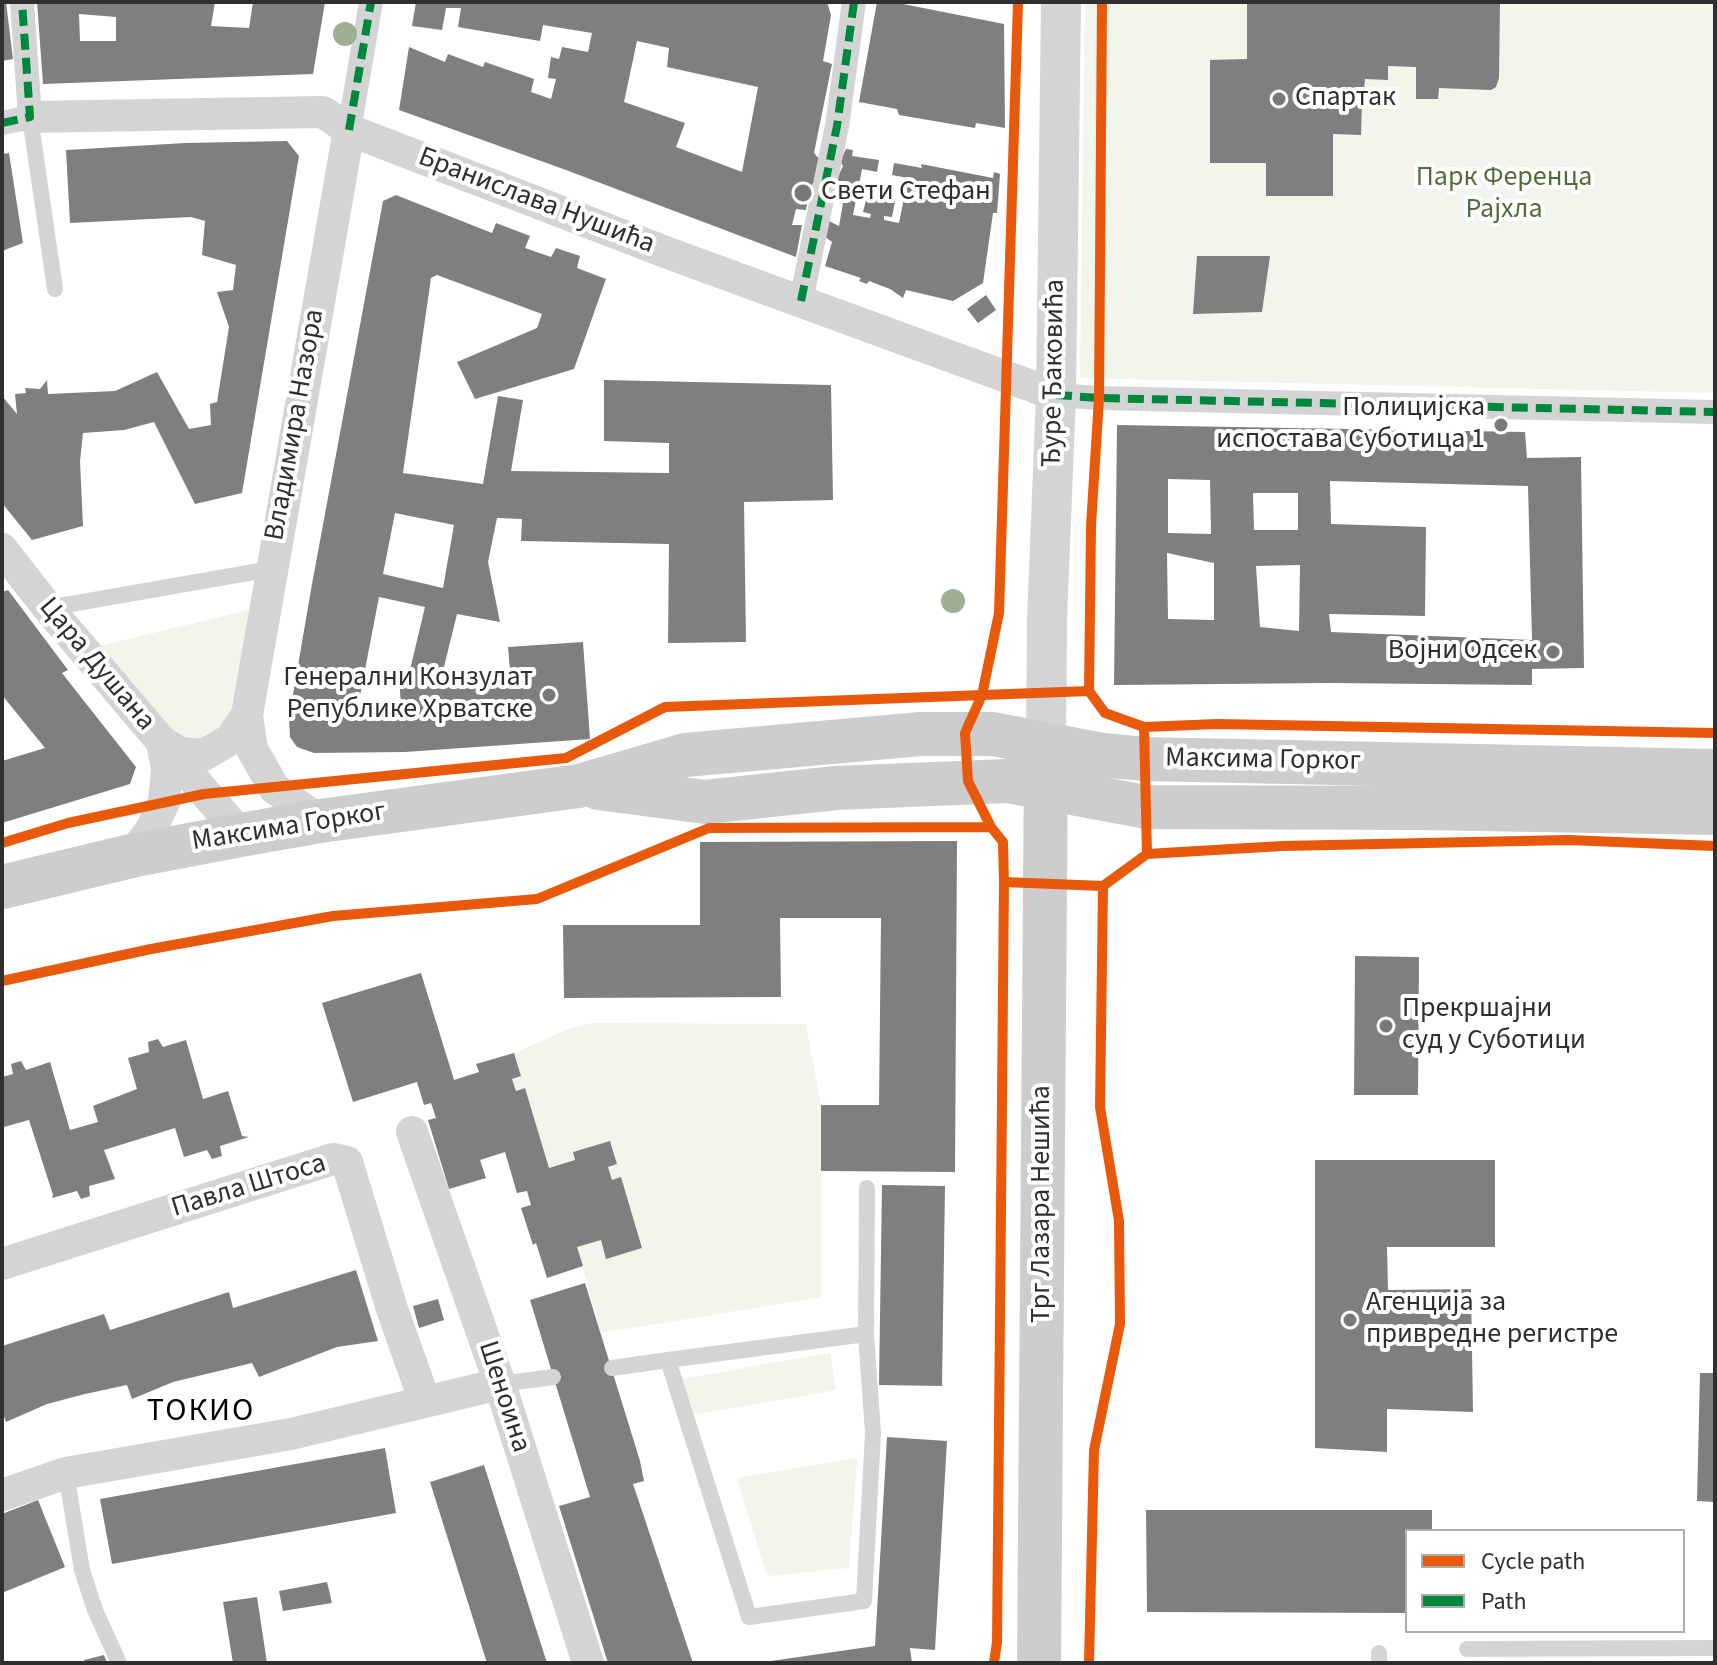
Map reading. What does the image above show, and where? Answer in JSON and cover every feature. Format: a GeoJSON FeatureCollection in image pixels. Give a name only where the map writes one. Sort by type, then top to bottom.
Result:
{"type":"FeatureCollection","features":[{"type":"Feature","properties":{"kind":"main road","name":"Максима Горког"},"geometry":{"type":"LineString","coordinates":[[2,887],[131,856],[320,821],[579,786],[705,802],[836,788],[1007,781],[1046,766],[1144,759],[1715,771]]}},
{"type":"Feature","properties":{"kind":"main road","name":"Максима Горког"},"geometry":{"type":"LineString","coordinates":[[1046,766],[1146,807],[1715,813]]}},
{"type":"Feature","properties":{"kind":"main road","name":"Трг Лазара Нешића"},"geometry":{"type":"LineString","coordinates":[[1039,1663],[1046,766]]}},
{"type":"Feature","properties":{"kind":"street"},"geometry":{"type":"LineString","coordinates":[[16,120],[22,2]]}},
{"type":"Feature","properties":{"kind":"street","name":"Владимира Назора"},"geometry":{"type":"LineString","coordinates":[[320,821],[274,788],[252,749],[247,715],[371,2]]}},
{"type":"Feature","properties":{"kind":"street"},"geometry":{"type":"LineString","coordinates":[[801,301],[837,126],[854,2]]}},
{"type":"Feature","properties":{"kind":"street","name":"Ђуре Ђаковића"},"geometry":{"type":"LineString","coordinates":[[1046,766],[1047,620],[1056,395],[1061,2]]}},
{"type":"Feature","properties":{"kind":"street","name":"Бранислава Нушића"},"geometry":{"type":"LineString","coordinates":[[16,120],[323,112],[349,130],[1056,395]]}},
{"type":"Feature","properties":{"kind":"street"},"geometry":{"type":"LineString","coordinates":[[1056,395],[1715,412]]}},
{"type":"Feature","properties":{"kind":"street","name":"Цара Душана"},"geometry":{"type":"LineString","coordinates":[[2,549],[48,608],[241,835]]}},
{"type":"Feature","properties":{"kind":"street"},"geometry":{"type":"LineString","coordinates":[[162,742],[180,753],[204,755],[231,739],[247,715]]}},
{"type":"Feature","properties":{"kind":"street","name":"Цара Душана"},"geometry":{"type":"LineString","coordinates":[[131,856],[151,830],[164,802],[167,769],[162,742]]}},
{"type":"Feature","properties":{"kind":"street","name":"Шеноина"},"geometry":{"type":"LineString","coordinates":[[412,1132],[500,1384],[588,1663]]}},
{"type":"Feature","properties":{"kind":"street","name":"Павла Штоса"},"geometry":{"type":"LineString","coordinates":[[2,1264],[333,1159],[347,1162],[392,1309],[425,1402]]}},
{"type":"Feature","properties":{"kind":"street"},"geometry":{"type":"LineString","coordinates":[[2,1495],[66,1473],[291,1434],[500,1384]]}},
{"type":"Feature","properties":{"kind":"lane"},"geometry":{"type":"LineString","coordinates":[[16,120],[55,289]]}},
{"type":"Feature","properties":{"kind":"lane"},"geometry":{"type":"LineString","coordinates":[[48,608],[271,569]]}},
{"type":"Feature","properties":{"kind":"lane"},"geometry":{"type":"LineString","coordinates":[[668,1360],[749,1617],[864,1601],[873,1433],[866,1334],[867,1188]]}},
{"type":"Feature","properties":{"kind":"lane"},"geometry":{"type":"LineString","coordinates":[[612,1368],[866,1334]]}},
{"type":"Feature","properties":{"kind":"lane"},"geometry":{"type":"LineString","coordinates":[[500,1384],[553,1377]]}},
{"type":"Feature","properties":{"kind":"lane"},"geometry":{"type":"LineString","coordinates":[[66,1473],[82,1570],[95,1610],[119,1663]]}},
{"type":"Feature","properties":{"kind":"lane"},"geometry":{"type":"LineString","coordinates":[[1467,1649],[1715,1648]]}},
{"type":"Feature","properties":{"kind":"green space","name":"Парк Ференца Рајхла"},"geometry":{"type":"Polygon","coordinates":[[[1085,2],[1715,2],[1715,393],[1080,378],[1085,2]]]}},
{"type":"Feature","properties":{"kind":"green space"},"geometry":{"type":"Polygon","coordinates":[[[265,606],[247,715],[180,753],[83,650],[265,606]]]}},
{"type":"Feature","properties":{"kind":"green space"},"geometry":{"type":"Polygon","coordinates":[[[592,1023],[806,1024],[821,1105],[821,1297],[601,1333],[577,1247],[601,1240],[606,1258],[642,1247],[621,1177],[612,1180],[608,1167],[617,1164],[611,1142],[573,1152],[575,1160],[549,1168],[525,1088],[516,1091],[512,1079],[521,1075],[514,1053],[569,1029],[592,1023]]]}},
{"type":"Feature","properties":{"kind":"green space"},"geometry":{"type":"Polygon","coordinates":[[[830,1353],[836,1390],[688,1416],[681,1379],[830,1353]]]}},
{"type":"Feature","properties":{"kind":"green space"},"geometry":{"type":"Polygon","coordinates":[[[857,1458],[849,1568],[767,1576],[737,1478],[857,1458]]]}},
{"type":"Feature","properties":{"kind":"building"},"geometry":{"type":"Polygon","coordinates":[[[2,2],[6,2],[13,59],[2,61],[2,2]]]}},
{"type":"Feature","properties":{"kind":"building"},"geometry":{"type":"Polygon","coordinates":[[[37,2],[215,2],[211,26],[249,28],[253,2],[325,2],[313,74],[43,84],[37,2]],[[79,14],[80,41],[116,41],[116,17],[79,14]]]}},
{"type":"Feature","properties":{"kind":"building"},"geometry":{"type":"Polygon","coordinates":[[[416,2],[827,2],[831,15],[823,61],[832,64],[814,153],[820,160],[818,179],[810,187],[806,210],[796,209],[792,225],[802,225],[796,257],[399,110],[409,47],[445,62],[448,54],[483,67],[485,62],[534,79],[531,92],[551,99],[556,79],[548,78],[551,57],[559,59],[562,47],[588,52],[592,33],[543,25],[540,41],[458,27],[461,8],[446,8],[442,30],[412,26],[416,2]],[[637,41],[624,102],[685,123],[676,147],[742,172],[758,87],[667,67],[669,48],[637,41]]]}},
{"type":"Feature","properties":{"kind":"building"},"geometry":{"type":"Polygon","coordinates":[[[877,2],[893,2],[1004,24],[1005,128],[976,123],[975,128],[899,115],[897,109],[859,102],[877,2]]]}},
{"type":"Feature","properties":{"kind":"building","name":"Спартак"},"geometry":{"type":"Polygon","coordinates":[[[1247,2],[1500,2],[1499,78],[1496,87],[1491,90],[1439,88],[1438,99],[1416,99],[1416,67],[1388,66],[1388,80],[1365,79],[1364,91],[1349,91],[1349,101],[1362,102],[1361,135],[1333,134],[1333,196],[1266,196],[1266,163],[1210,163],[1210,60],[1247,59],[1247,2]]]}},
{"type":"Feature","properties":{"kind":"building"},"geometry":{"type":"Polygon","coordinates":[[[287,141],[299,156],[242,493],[195,504],[154,422],[124,430],[83,433],[80,461],[83,526],[32,540],[2,503],[2,396],[17,414],[15,394],[26,393],[25,388],[40,389],[47,380],[48,394],[115,391],[157,372],[189,429],[211,425],[210,404],[217,402],[229,327],[217,292],[233,290],[236,265],[202,255],[205,221],[191,217],[70,223],[66,150],[287,141]]]}},
{"type":"Feature","properties":{"kind":"building"},"geometry":{"type":"Polygon","coordinates":[[[846,149],[853,150],[852,156],[879,160],[877,172],[862,169],[853,215],[870,218],[871,214],[863,212],[867,196],[876,197],[876,194],[895,201],[892,217],[884,216],[884,220],[899,223],[908,178],[892,175],[894,163],[922,168],[921,164],[993,178],[994,172],[1000,174],[997,213],[993,213],[983,283],[953,301],[906,290],[903,298],[890,289],[869,281],[867,284],[859,281],[861,278],[825,266],[832,242],[824,236],[829,221],[839,226],[843,203],[833,197],[840,184],[837,179],[843,166],[840,161],[846,149]]]}},
{"type":"Feature","properties":{"kind":"building"},"geometry":{"type":"Polygon","coordinates":[[[9,153],[23,243],[2,251],[2,154],[9,153]]]}},
{"type":"Feature","properties":{"kind":"building"},"geometry":{"type":"Polygon","coordinates":[[[396,195],[492,233],[496,223],[530,236],[525,248],[551,257],[556,248],[580,256],[577,268],[606,279],[574,369],[475,399],[457,362],[537,328],[542,314],[437,275],[431,278],[403,473],[483,484],[498,396],[523,400],[511,471],[669,473],[669,443],[604,441],[604,380],[831,385],[833,500],[744,502],[746,642],[668,643],[669,544],[521,541],[522,519],[497,518],[488,562],[500,622],[457,614],[442,675],[510,670],[508,647],[583,642],[590,739],[405,752],[314,753],[297,747],[290,737],[289,718],[312,584],[383,201],[396,195]],[[395,513],[383,574],[443,588],[454,525],[395,513]],[[379,597],[358,706],[401,705],[399,678],[408,678],[425,607],[379,597]]]}},
{"type":"Feature","properties":{"kind":"building"},"geometry":{"type":"Polygon","coordinates":[[[1197,256],[1270,256],[1262,312],[1193,314],[1197,256]]]}},
{"type":"Feature","properties":{"kind":"building"},"geometry":{"type":"Polygon","coordinates":[[[986,295],[996,310],[978,323],[967,309],[986,295]]]}},
{"type":"Feature","properties":{"kind":"building"},"geometry":{"type":"Polygon","coordinates":[[[1117,425],[1525,432],[1527,458],[1581,457],[1584,668],[1532,669],[1532,685],[1114,685],[1117,425]],[[1168,479],[1168,533],[1211,534],[1210,480],[1168,479]],[[1330,481],[1331,524],[1426,527],[1425,616],[1329,614],[1331,632],[1532,640],[1528,486],[1330,481]],[[1253,493],[1254,530],[1298,530],[1298,493],[1253,493]],[[1167,553],[1168,619],[1214,620],[1214,563],[1167,553]],[[1300,565],[1256,566],[1260,627],[1299,631],[1300,565]]]}},
{"type":"Feature","properties":{"kind":"building"},"geometry":{"type":"Polygon","coordinates":[[[8,590],[68,670],[62,673],[136,767],[130,784],[2,823],[2,761],[45,748],[2,695],[2,592],[8,590]]]}},
{"type":"Feature","properties":{"kind":"building"},"geometry":{"type":"Polygon","coordinates":[[[957,841],[955,1172],[821,1171],[821,1105],[879,1105],[881,918],[780,918],[781,997],[564,998],[563,925],[700,925],[700,842],[957,841]]]}},
{"type":"Feature","properties":{"kind":"building","name":"Прекршајни суд у Суботици"},"geometry":{"type":"Polygon","coordinates":[[[1355,956],[1419,957],[1418,1095],[1354,1095],[1355,956]]]}},
{"type":"Feature","properties":{"kind":"building"},"geometry":{"type":"Polygon","coordinates":[[[421,973],[454,1080],[479,1072],[476,1064],[514,1053],[521,1076],[512,1079],[516,1091],[525,1088],[549,1168],[575,1160],[573,1152],[610,1141],[617,1164],[608,1167],[612,1180],[621,1177],[642,1248],[606,1259],[601,1240],[577,1247],[583,1266],[547,1278],[521,1208],[531,1205],[527,1191],[517,1193],[505,1152],[480,1160],[486,1178],[449,1189],[428,1120],[436,1118],[431,1103],[424,1105],[417,1082],[353,1102],[322,1003],[421,973]]]}},
{"type":"Feature","properties":{"kind":"building"},"geometry":{"type":"Polygon","coordinates":[[[158,1039],[163,1047],[186,1040],[203,1099],[228,1091],[242,1136],[249,1137],[220,1146],[222,1156],[212,1159],[207,1150],[184,1157],[175,1128],[104,1150],[115,1179],[89,1186],[90,1196],[81,1199],[77,1191],[52,1198],[29,1120],[4,1127],[2,1077],[13,1074],[11,1064],[21,1061],[26,1070],[50,1062],[70,1130],[98,1122],[93,1106],[137,1089],[128,1058],[149,1052],[148,1042],[158,1039]]]}},
{"type":"Feature","properties":{"kind":"building"},"geometry":{"type":"Polygon","coordinates":[[[1315,1160],[1495,1160],[1495,1247],[1387,1247],[1388,1290],[1471,1289],[1473,1412],[1387,1409],[1387,1452],[1315,1448],[1315,1160]]]}},
{"type":"Feature","properties":{"kind":"building"},"geometry":{"type":"Polygon","coordinates":[[[882,1185],[945,1186],[942,1386],[879,1385],[882,1185]]]}},
{"type":"Feature","properties":{"kind":"building"},"geometry":{"type":"Polygon","coordinates":[[[356,1270],[378,1341],[337,1347],[259,1377],[252,1363],[173,1382],[132,1399],[127,1385],[85,1394],[47,1404],[6,1422],[2,1411],[2,1346],[104,1314],[110,1330],[229,1292],[233,1308],[356,1270]]]}},
{"type":"Feature","properties":{"kind":"building"},"geometry":{"type":"Polygon","coordinates":[[[585,1283],[640,1461],[644,1481],[633,1484],[693,1663],[608,1663],[559,1506],[590,1497],[530,1300],[585,1283]]]}},
{"type":"Feature","properties":{"kind":"building"},"geometry":{"type":"Polygon","coordinates":[[[438,1299],[444,1320],[419,1328],[413,1306],[438,1299]]]}},
{"type":"Feature","properties":{"kind":"building"},"geometry":{"type":"Polygon","coordinates":[[[1700,1373],[1715,1373],[1715,1502],[1697,1501],[1700,1373]]]}},
{"type":"Feature","properties":{"kind":"building"},"geometry":{"type":"Polygon","coordinates":[[[887,1437],[947,1441],[935,1650],[910,1648],[912,1663],[757,1663],[875,1646],[887,1437]]]}},
{"type":"Feature","properties":{"kind":"building"},"geometry":{"type":"Polygon","coordinates":[[[385,1448],[396,1513],[112,1564],[100,1499],[385,1448]]]}},
{"type":"Feature","properties":{"kind":"building"},"geometry":{"type":"Polygon","coordinates":[[[484,1465],[547,1663],[487,1663],[430,1482],[484,1465]]]}},
{"type":"Feature","properties":{"kind":"building"},"geometry":{"type":"Polygon","coordinates":[[[38,1500],[65,1567],[2,1593],[2,1514],[38,1500]]]}},
{"type":"Feature","properties":{"kind":"building"},"geometry":{"type":"Polygon","coordinates":[[[1146,1510],[1432,1510],[1432,1529],[1405,1529],[1405,1613],[1147,1612],[1146,1510]]]}},
{"type":"Feature","properties":{"kind":"building"},"geometry":{"type":"Polygon","coordinates":[[[327,1582],[332,1603],[283,1611],[279,1591],[327,1582]]]}},
{"type":"Feature","properties":{"kind":"building"},"geometry":{"type":"Polygon","coordinates":[[[257,1597],[267,1663],[233,1663],[223,1602],[257,1597]]]}},
{"type":"Feature","properties":{"kind":"building"},"geometry":{"type":"Polygon","coordinates":[[[104,1655],[107,1663],[85,1663],[84,1660],[104,1655]]]}},
{"type":"Feature","properties":{"kind":"marked path"},"geometry":{"type":"LineString","coordinates":[[2,123],[30,117],[22,2]]}},
{"type":"Feature","properties":{"kind":"marked path"},"geometry":{"type":"LineString","coordinates":[[349,130],[371,2]]}},
{"type":"Feature","properties":{"kind":"marked path"},"geometry":{"type":"LineString","coordinates":[[801,301],[837,126],[854,2]]}},
{"type":"Feature","properties":{"kind":"marked path"},"geometry":{"type":"LineString","coordinates":[[1056,395],[1715,412]]}},
{"type":"Feature","properties":{"kind":"cycle path"},"geometry":{"type":"LineString","coordinates":[[991,827],[968,781],[965,733],[982,695],[999,613],[1018,2]]}},
{"type":"Feature","properties":{"kind":"cycle path"},"geometry":{"type":"LineString","coordinates":[[1089,691],[1091,526],[1099,398],[1102,2]]}},
{"type":"Feature","properties":{"kind":"cycle path"},"geometry":{"type":"LineString","coordinates":[[2,843],[68,823],[204,794],[566,758],[665,707],[1089,691],[1105,713],[1144,727],[1217,724],[1715,733]]}},
{"type":"Feature","properties":{"kind":"cycle path"},"geometry":{"type":"LineString","coordinates":[[1144,727],[1147,854]]}},
{"type":"Feature","properties":{"kind":"cycle path"},"geometry":{"type":"LineString","coordinates":[[2,981],[151,949],[333,916],[537,899],[709,828],[991,827],[1003,842],[1004,882],[1103,886],[1147,854],[1282,846],[1568,840],[1715,846]]}},
{"type":"Feature","properties":{"kind":"cycle path"},"geometry":{"type":"LineString","coordinates":[[994,1663],[997,1642],[1004,882]]}},
{"type":"Feature","properties":{"kind":"cycle path"},"geometry":{"type":"LineString","coordinates":[[1089,1663],[1094,1450],[1120,1324],[1119,1221],[1100,1107],[1103,886]]}},
{"type":"Feature","properties":{"kind":"place","name":"Спартак"},"geometry":{"type":"Point","coordinates":[1279,99]}},
{"type":"Feature","properties":{"kind":"place","name":"Свети Стефан"},"geometry":{"type":"Point","coordinates":[803,193]}},
{"type":"Feature","properties":{"kind":"place","name":"Полицијска испостава Суботица 1"},"geometry":{"type":"Point","coordinates":[1501,425]}},
{"type":"Feature","properties":{"kind":"place","name":"Војни Одсек"},"geometry":{"type":"Point","coordinates":[1553,652]}},
{"type":"Feature","properties":{"kind":"place","name":"Генерални Конзулат Републике Хрватске"},"geometry":{"type":"Point","coordinates":[549,695]}},
{"type":"Feature","properties":{"kind":"place","name":"Прекршајни суд у Суботици"},"geometry":{"type":"Point","coordinates":[1386,1026]}},
{"type":"Feature","properties":{"kind":"place","name":"Агенција за привредне регистре"},"geometry":{"type":"Point","coordinates":[1350,1320]}},
{"type":"Feature","properties":{"kind":"district","name":"ТОКИО"},"geometry":{"type":"Point","coordinates":[201,1413]}}]}
